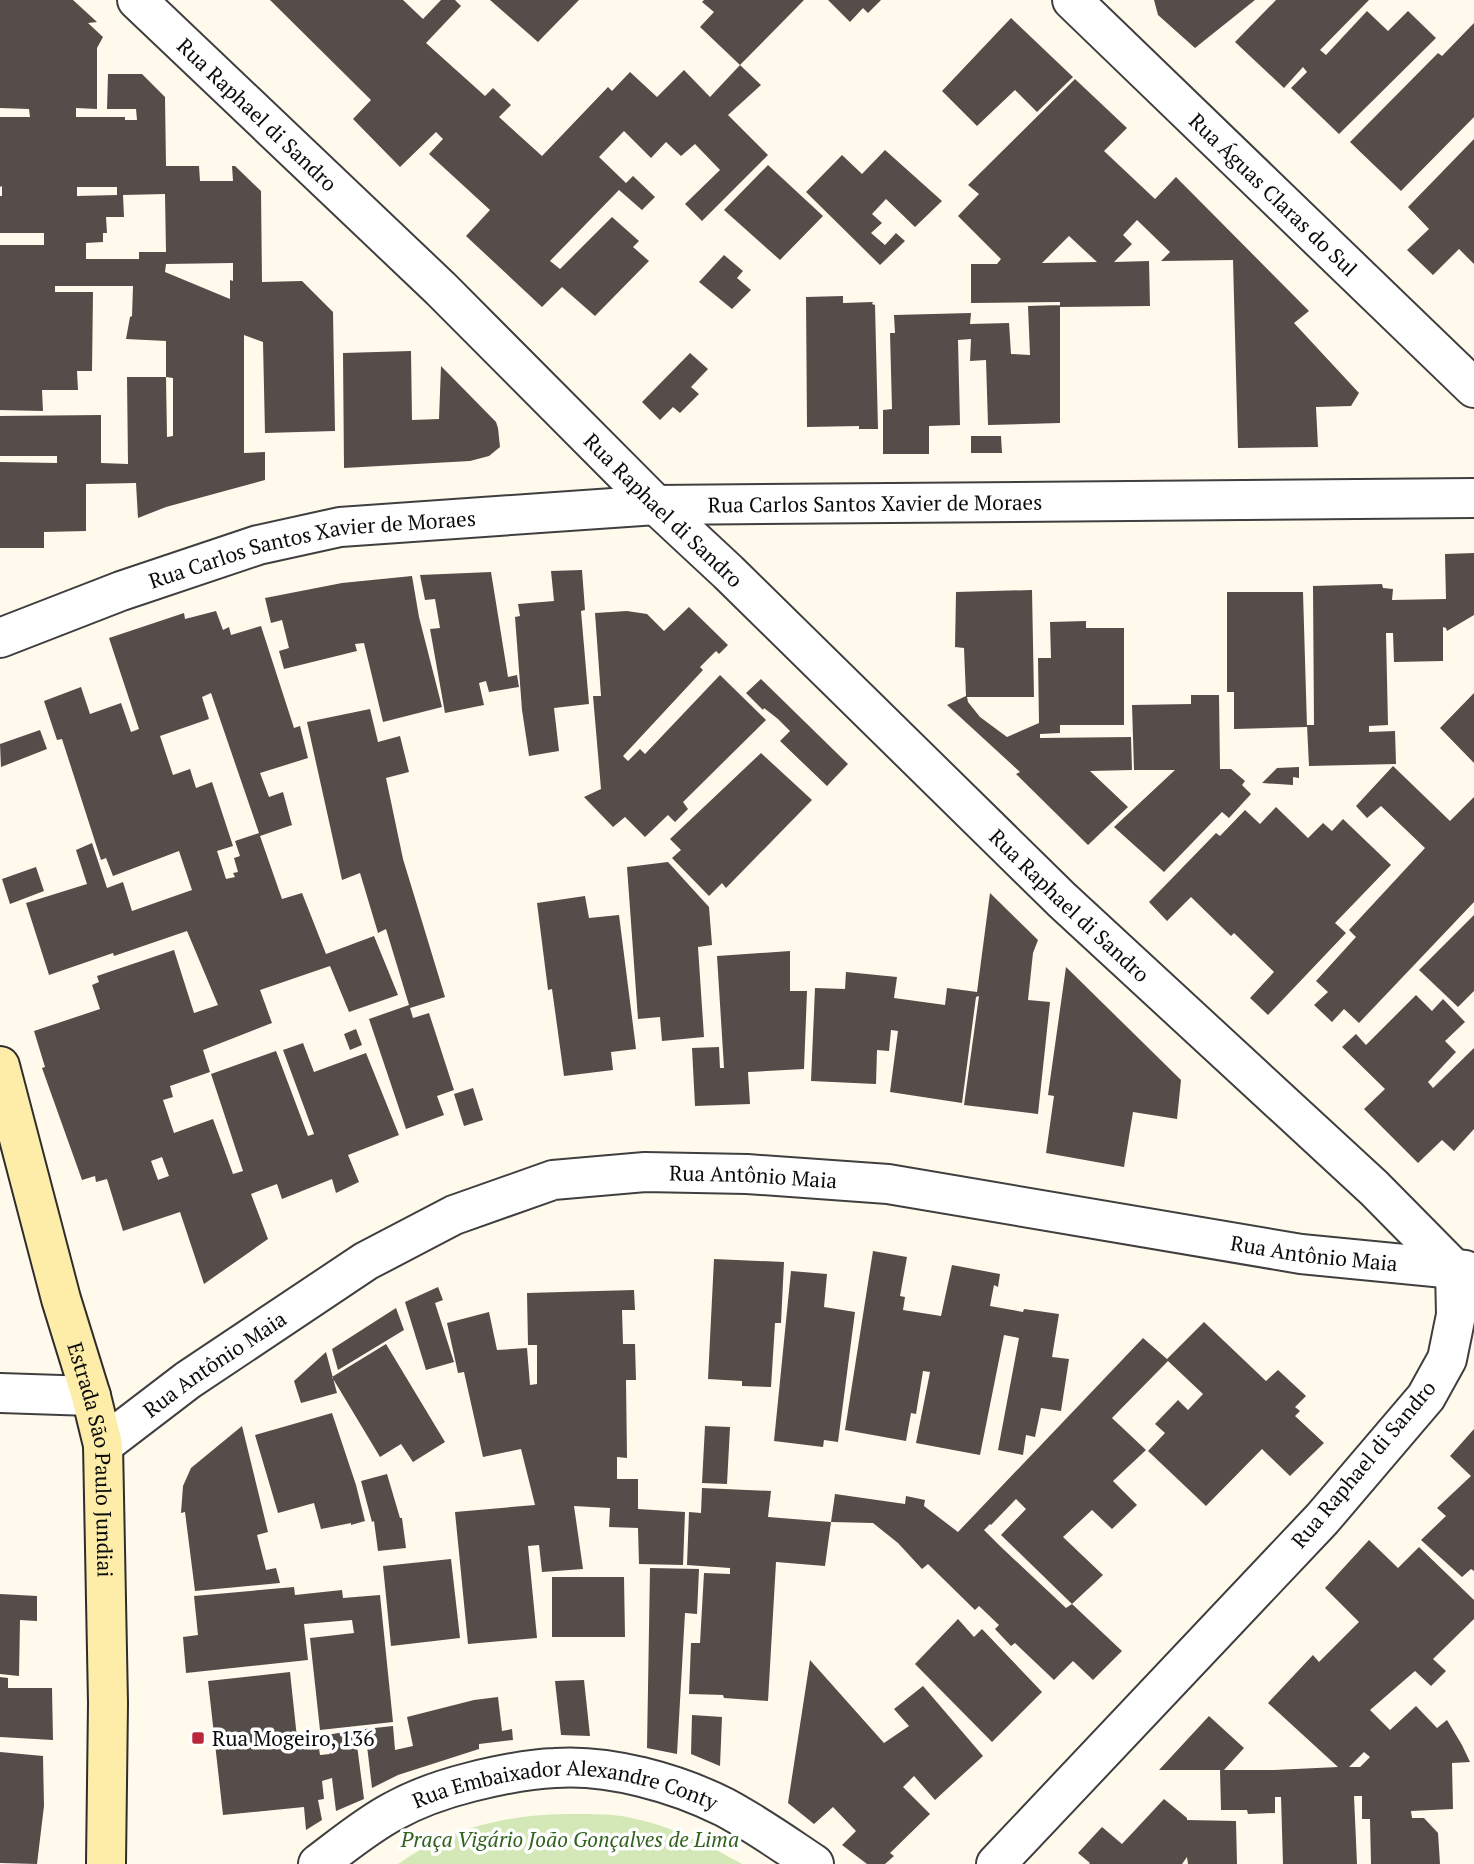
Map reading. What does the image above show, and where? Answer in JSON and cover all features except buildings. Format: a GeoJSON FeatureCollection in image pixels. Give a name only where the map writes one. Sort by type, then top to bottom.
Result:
{"type":"FeatureCollection","features":[{"type":"Feature","properties":{"kind":"main road","name":"Estrada São Paulo Jundiai"},"geometry":{"type":"LineString","coordinates":[[0,1066],[61,1299],[103,1445],[108,1703],[106,1864]]}},
{"type":"Feature","properties":{"kind":"street","name":"Rua Raphael di Sandro"},"geometry":{"type":"LineString","coordinates":[[137,0],[441,289],[656,505],[728,572],[1062,900],[1465,1270],[1447,1359],[1426,1397],[1322,1519],[996,1864]]}},
{"type":"Feature","properties":{"kind":"street","name":"Rua Águas Claras do Sul"},"geometry":{"type":"LineString","coordinates":[[1073,0],[1474,388]]}},
{"type":"Feature","properties":{"kind":"street","name":"Rua Carlos Santos Xavier de Moraes"},"geometry":{"type":"LineString","coordinates":[[0,638],[121,591],[258,545],[340,527],[656,505],[1474,498]]}},
{"type":"Feature","properties":{"kind":"street","name":"Rua Antônio Maia"},"geometry":{"type":"LineString","coordinates":[[103,1445],[188,1380],[366,1261],[453,1215],[553,1180],[645,1172],[747,1174],[888,1184],[1301,1255],[1465,1270]]}},
{"type":"Feature","properties":{"kind":"street"},"geometry":{"type":"LineString","coordinates":[[0,1393],[91,1396]]}},
{"type":"Feature","properties":{"kind":"street","name":"Rua Embaixador Alexandre Conty"},"geometry":{"type":"LineString","coordinates":[[318,1864],[390,1812],[435,1791],[506,1773],[557,1767],[632,1775],[683,1790],[722,1806],[764,1829],[814,1864]]}},
{"type":"Feature","properties":{"kind":"green space","name":"Praça Vigário João Gonçalves de Lima"},"geometry":{"type":"Polygon","coordinates":[[[609,1815],[650,1822],[691,1837],[742,1864],[398,1864],[437,1842],[477,1826],[520,1817],[609,1815]]]}},
{"type":"Feature","properties":{"kind":"place","name":"Rua Mogeiro, 136"},"geometry":{"type":"Point","coordinates":[198,1738]}}]}
